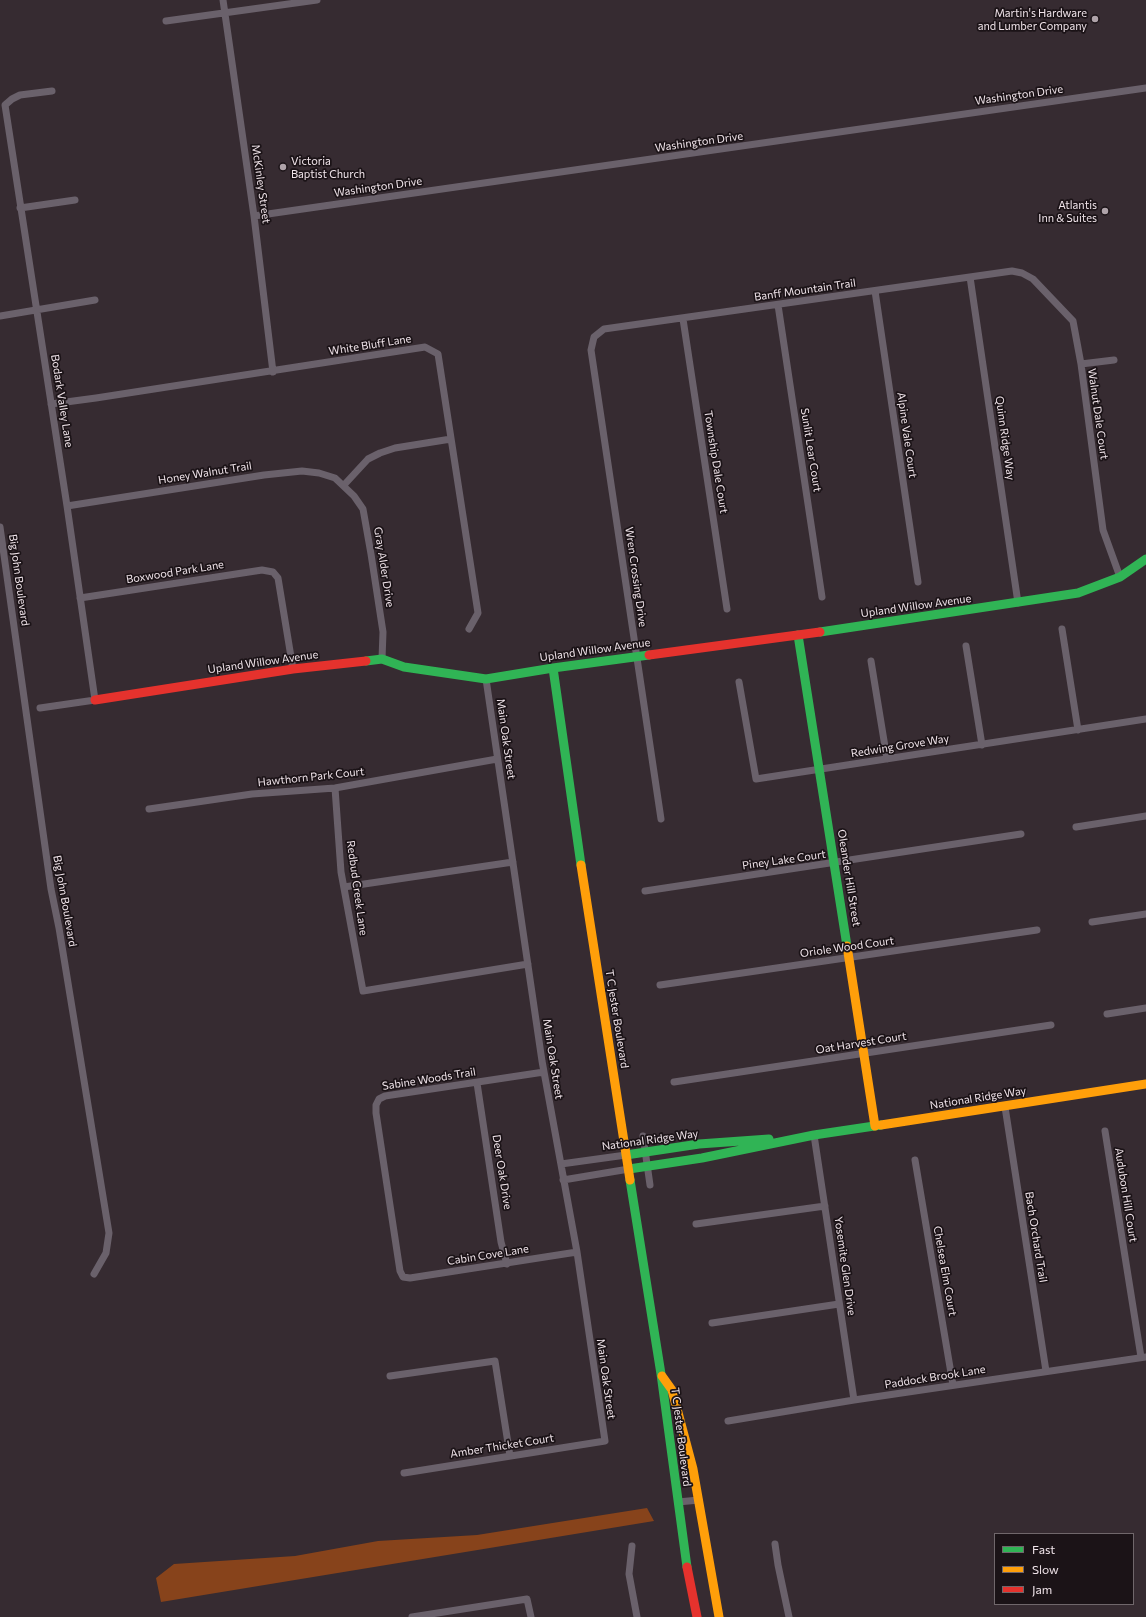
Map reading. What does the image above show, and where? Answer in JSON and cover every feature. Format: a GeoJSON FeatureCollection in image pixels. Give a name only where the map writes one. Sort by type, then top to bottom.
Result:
{"type":"FeatureCollection","features":[{"type":"Feature","properties":{"kind":"street","name":"McKinley Street"},"geometry":{"type":"LineString","coordinates":[[223,0],[254,216],[273,372]]}},
{"type":"Feature","properties":{"kind":"street"},"geometry":{"type":"LineString","coordinates":[[166,21],[317,0]]}},
{"type":"Feature","properties":{"kind":"street","name":"Washington Drive"},"geometry":{"type":"LineString","coordinates":[[254,216],[1146,88]]}},
{"type":"Feature","properties":{"kind":"street","name":"Bodark Valley Lane"},"geometry":{"type":"LineString","coordinates":[[52,91],[20,96],[12,99],[5,105],[67,506],[95,700]]}},
{"type":"Feature","properties":{"kind":"street"},"geometry":{"type":"LineString","coordinates":[[20,208],[75,200]]}},
{"type":"Feature","properties":{"kind":"street","name":"Banff Mountain Trail"},"geometry":{"type":"LineString","coordinates":[[594,337],[604,329],[683,319],[1012,271],[1022,273]]}},
{"type":"Feature","properties":{"kind":"street","name":"Walnut Dale Court"},"geometry":{"type":"LineString","coordinates":[[1022,273],[1033,279],[1073,321],[1081,364],[1103,530],[1120,578]]}},
{"type":"Feature","properties":{"kind":"street","name":"Quinn Ridge Way"},"geometry":{"type":"LineString","coordinates":[[970,277],[1018,603]]}},
{"type":"Feature","properties":{"kind":"street","name":"Alpine Vale Court"},"geometry":{"type":"LineString","coordinates":[[875,291],[918,582]]}},
{"type":"Feature","properties":{"kind":"street"},"geometry":{"type":"LineString","coordinates":[[0,316],[95,300]]}},
{"type":"Feature","properties":{"kind":"street","name":"Sunlit Lear Court"},"geometry":{"type":"LineString","coordinates":[[778,305],[822,597]]}},
{"type":"Feature","properties":{"kind":"street","name":"Township Dale Court"},"geometry":{"type":"LineString","coordinates":[[683,319],[727,609]]}},
{"type":"Feature","properties":{"kind":"street","name":"Wren Crossing Drive"},"geometry":{"type":"LineString","coordinates":[[594,337],[591,350],[661,819]]}},
{"type":"Feature","properties":{"kind":"street","name":"White Bluff Lane"},"geometry":{"type":"LineString","coordinates":[[51,404],[273,372],[425,348],[438,354],[478,612],[469,629]]}},
{"type":"Feature","properties":{"kind":"street"},"geometry":{"type":"LineString","coordinates":[[1081,364],[1114,360]]}},
{"type":"Feature","properties":{"kind":"street"},"geometry":{"type":"LineString","coordinates":[[344,485],[368,459],[380,453],[395,448],[451,439]]}},
{"type":"Feature","properties":{"kind":"street","name":"Honey Walnut Trail"},"geometry":{"type":"LineString","coordinates":[[67,506],[264,475],[302,471],[319,473],[335,478],[344,485]]}},
{"type":"Feature","properties":{"kind":"street","name":"Gray Alder Drive"},"geometry":{"type":"LineString","coordinates":[[344,485],[363,509],[383,632],[382,659]]}},
{"type":"Feature","properties":{"kind":"street","name":"Big John Boulevard"},"geometry":{"type":"LineString","coordinates":[[0,528],[51,889],[59,928],[109,1233],[106,1253],[94,1274]]}},
{"type":"Feature","properties":{"kind":"street","name":"Upland Willow Avenue"},"geometry":{"type":"LineString","coordinates":[[40,708],[293,669],[382,659],[404,667],[486,679],[636,656],[798,635],[1078,593],[1120,578],[1146,559]]}},
{"type":"Feature","properties":{"kind":"street","name":"Boxwood Park Lane"},"geometry":{"type":"LineString","coordinates":[[80,598],[262,570],[273,572],[278,578],[293,669]]}},
{"type":"Feature","properties":{"kind":"street"},"geometry":{"type":"LineString","coordinates":[[1062,629],[1078,730]]}},
{"type":"Feature","properties":{"kind":"street","name":"Oleander Hill Street"},"geometry":{"type":"LineString","coordinates":[[798,635],[875,1126]]}},
{"type":"Feature","properties":{"kind":"street"},"geometry":{"type":"LineString","coordinates":[[966,646],[982,745]]}},
{"type":"Feature","properties":{"kind":"street"},"geometry":{"type":"LineString","coordinates":[[871,661],[887,759]]}},
{"type":"Feature","properties":{"kind":"street","name":"T C Jester Boulevard"},"geometry":{"type":"LineString","coordinates":[[553,668],[590,929],[661,1374],[689,1581],[697,1617]]}},
{"type":"Feature","properties":{"kind":"street","name":"Main Oak Street"},"geometry":{"type":"LineString","coordinates":[[486,679],[544,1072],[576,1252],[605,1441]]}},
{"type":"Feature","properties":{"kind":"street","name":"Redwing Grove Way"},"geometry":{"type":"LineString","coordinates":[[739,682],[756,779],[1146,719]]}},
{"type":"Feature","properties":{"kind":"street","name":"Hawthorn Park Court"},"geometry":{"type":"LineString","coordinates":[[149,809],[252,794],[335,788],[497,759]]}},
{"type":"Feature","properties":{"kind":"street","name":"Redbud Creek Lane"},"geometry":{"type":"LineString","coordinates":[[335,788],[344,887],[363,991],[528,964]]}},
{"type":"Feature","properties":{"kind":"street"},"geometry":{"type":"LineString","coordinates":[[1076,827],[1146,816]]}},
{"type":"Feature","properties":{"kind":"street","name":"Piney Lake Court"},"geometry":{"type":"LineString","coordinates":[[645,892],[835,864],[1022,834]]}},
{"type":"Feature","properties":{"kind":"street"},"geometry":{"type":"LineString","coordinates":[[344,887],[512,862]]}},
{"type":"Feature","properties":{"kind":"street"},"geometry":{"type":"LineString","coordinates":[[1092,922],[1146,914]]}},
{"type":"Feature","properties":{"kind":"street","name":"Oriole Wood Court"},"geometry":{"type":"LineString","coordinates":[[660,985],[1037,930]]}},
{"type":"Feature","properties":{"kind":"street"},"geometry":{"type":"LineString","coordinates":[[1107,1014],[1146,1008]]}},
{"type":"Feature","properties":{"kind":"street","name":"Oat Harvest Court"},"geometry":{"type":"LineString","coordinates":[[674,1082],[1051,1025]]}},
{"type":"Feature","properties":{"kind":"street","name":"Sabine Woods Trail"},"geometry":{"type":"LineString","coordinates":[[403,1277],[400,1272],[376,1113],[376,1105],[379,1099],[385,1096],[544,1072]]}},
{"type":"Feature","properties":{"kind":"street","name":"Deer Oak Drive"},"geometry":{"type":"LineString","coordinates":[[477,1083],[501,1242],[507,1264]]}},
{"type":"Feature","properties":{"kind":"street","name":"National Ridge Way"},"geometry":{"type":"LineString","coordinates":[[563,1180],[702,1158],[814,1135],[1146,1084]]}},
{"type":"Feature","properties":{"kind":"street","name":"Bach Orchard Trail"},"geometry":{"type":"LineString","coordinates":[[1004,1107],[1046,1371]]}},
{"type":"Feature","properties":{"kind":"street","name":"Audubon Hill Court"},"geometry":{"type":"LineString","coordinates":[[1105,1131],[1143,1357]]}},
{"type":"Feature","properties":{"kind":"street","name":"National Ridge Way"},"geometry":{"type":"LineString","coordinates":[[561,1164],[699,1144],[814,1135]]}},
{"type":"Feature","properties":{"kind":"street","name":"Yosemite Glen Drive"},"geometry":{"type":"LineString","coordinates":[[814,1135],[854,1400]]}},
{"type":"Feature","properties":{"kind":"street"},"geometry":{"type":"LineString","coordinates":[[643,1136],[650,1185]]}},
{"type":"Feature","properties":{"kind":"street","name":"Chelsea Elm Court"},"geometry":{"type":"LineString","coordinates":[[915,1160],[953,1385]]}},
{"type":"Feature","properties":{"kind":"street"},"geometry":{"type":"LineString","coordinates":[[696,1224],[825,1206]]}},
{"type":"Feature","properties":{"kind":"street","name":"Cabin Cove Lane"},"geometry":{"type":"LineString","coordinates":[[403,1277],[410,1278],[507,1264],[576,1252]]}},
{"type":"Feature","properties":{"kind":"street"},"geometry":{"type":"LineString","coordinates":[[712,1323],[839,1304]]}},
{"type":"Feature","properties":{"kind":"street","name":"Paddock Brook Lane"},"geometry":{"type":"LineString","coordinates":[[728,1421],[854,1400],[1143,1357]]}},
{"type":"Feature","properties":{"kind":"street"},"geometry":{"type":"LineString","coordinates":[[390,1376],[495,1361],[510,1456]]}},
{"type":"Feature","properties":{"kind":"street","name":"T C Jester Boulevard"},"geometry":{"type":"LineString","coordinates":[[661,1374],[672,1390],[693,1469],[719,1617]]}},
{"type":"Feature","properties":{"kind":"street","name":"Amber Thicket Court"},"geometry":{"type":"LineString","coordinates":[[404,1473],[605,1441]]}},
{"type":"Feature","properties":{"kind":"street","name":"T C Jester Boulevard"},"geometry":{"type":"LineString","coordinates":[[678,1502],[699,1500]]}},
{"type":"Feature","properties":{"kind":"street"},"geometry":{"type":"LineString","coordinates":[[775,1544],[789,1617]]}},
{"type":"Feature","properties":{"kind":"street"},"geometry":{"type":"LineString","coordinates":[[632,1546],[630,1574],[637,1617]]}},
{"type":"Feature","properties":{"kind":"street"},"geometry":{"type":"LineString","coordinates":[[412,1617],[437,1615],[527,1599],[531,1617]]}},
{"type":"Feature","properties":{"kind":"shaded area"},"geometry":{"type":"Polygon","coordinates":[[[647,1508],[654,1521],[161,1602],[156,1578],[174,1564],[295,1556],[378,1541],[477,1535],[647,1508]]]}},
{"type":"Feature","properties":{"kind":"traffic: fast"},"geometry":{"type":"LineString","coordinates":[[820,632],[1078,593],[1120,577],[1146,559]]}},
{"type":"Feature","properties":{"kind":"traffic: fast"},"geometry":{"type":"LineString","coordinates":[[798,635],[847,946]]}},
{"type":"Feature","properties":{"kind":"traffic: fast"},"geometry":{"type":"LineString","coordinates":[[366,661],[382,659],[404,667],[486,679],[649,655]]}},
{"type":"Feature","properties":{"kind":"traffic: fast"},"geometry":{"type":"LineString","coordinates":[[553,668],[581,865]]}},
{"type":"Feature","properties":{"kind":"traffic: fast"},"geometry":{"type":"LineString","coordinates":[[629,1169],[702,1158],[814,1135],[881,1125]]}},
{"type":"Feature","properties":{"kind":"traffic: fast"},"geometry":{"type":"LineString","coordinates":[[626,1155],[699,1144],[769,1139]]}},
{"type":"Feature","properties":{"kind":"traffic: fast"},"geometry":{"type":"LineString","coordinates":[[630,1180],[661,1374],[687,1567]]}},
{"type":"Feature","properties":{"kind":"traffic: slow"},"geometry":{"type":"LineString","coordinates":[[581,865],[630,1180]]}},
{"type":"Feature","properties":{"kind":"traffic: slow"},"geometry":{"type":"LineString","coordinates":[[847,946],[875,1126]]}},
{"type":"Feature","properties":{"kind":"traffic: slow"},"geometry":{"type":"LineString","coordinates":[[881,1125],[1146,1084]]}},
{"type":"Feature","properties":{"kind":"traffic: slow"},"geometry":{"type":"LineString","coordinates":[[662,1376],[672,1390],[693,1469],[719,1617]]}},
{"type":"Feature","properties":{"kind":"traffic: jam"},"geometry":{"type":"LineString","coordinates":[[649,655],[820,632]]}},
{"type":"Feature","properties":{"kind":"traffic: jam"},"geometry":{"type":"LineString","coordinates":[[95,700],[293,669],[366,661]]}},
{"type":"Feature","properties":{"kind":"traffic: jam"},"geometry":{"type":"LineString","coordinates":[[687,1567],[697,1617]]}},
{"type":"Feature","properties":{"kind":"place","name":"Martin's Hardware and Lumber Company"},"geometry":{"type":"Point","coordinates":[1095,19]}},
{"type":"Feature","properties":{"kind":"place","name":"Victoria Baptist Church"},"geometry":{"type":"Point","coordinates":[283,167]}},
{"type":"Feature","properties":{"kind":"place","name":"Atlantis Inn & Suites"},"geometry":{"type":"Point","coordinates":[1105,211]}}]}
